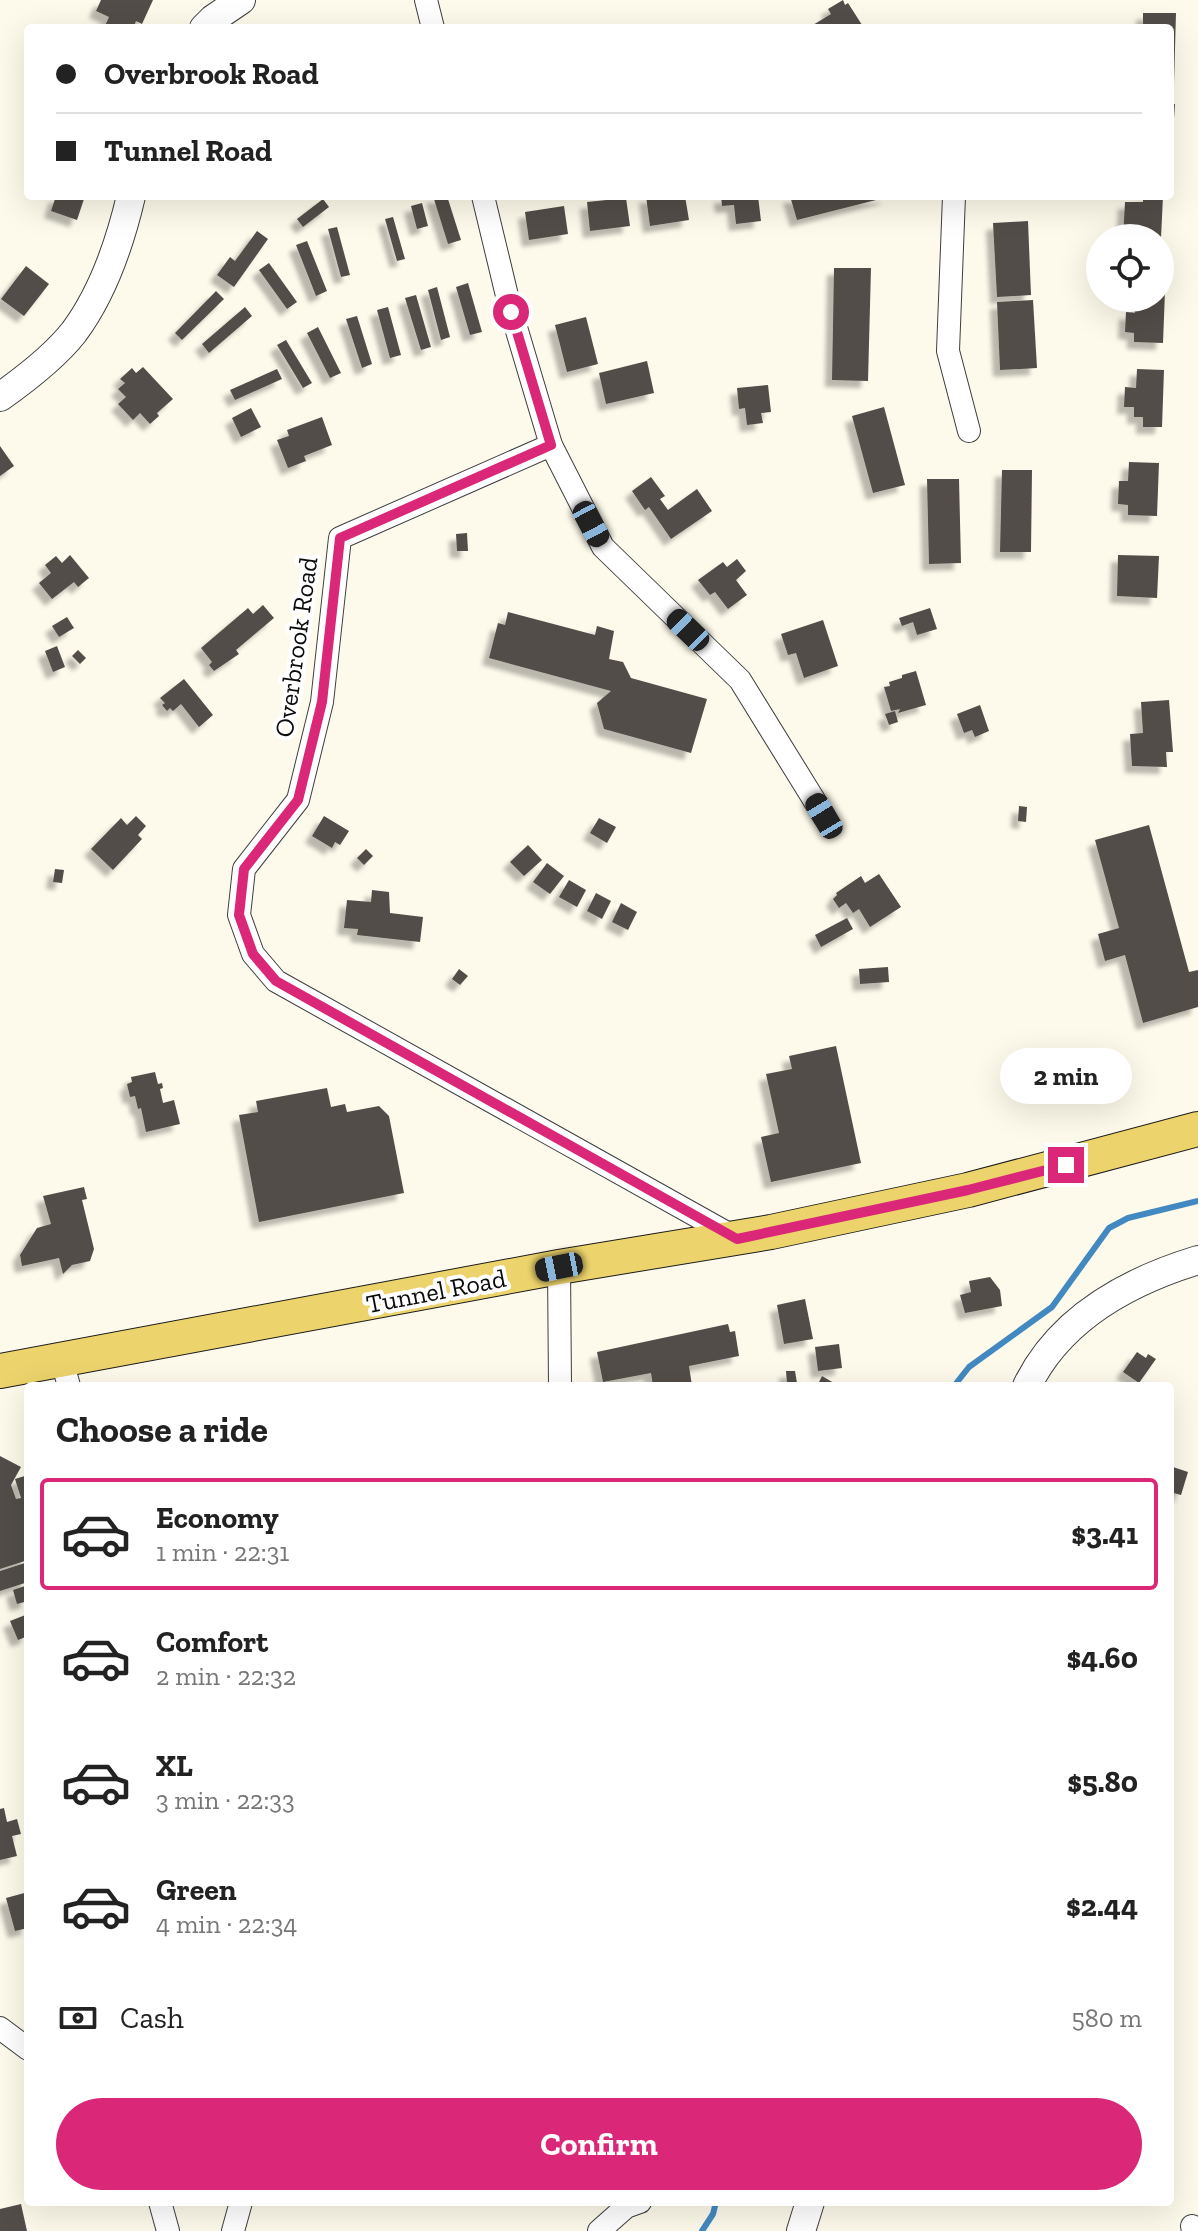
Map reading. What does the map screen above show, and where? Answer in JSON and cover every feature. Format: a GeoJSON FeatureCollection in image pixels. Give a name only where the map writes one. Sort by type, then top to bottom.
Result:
{"type":"FeatureCollection","features":[{"type":"Feature","properties":{"kind":"main road","name":"Tunnel Road"},"geometry":{"type":"LineString","coordinates":[[0,1371],[65,1373],[559,1267],[737,1239],[968,1190],[1198,1129]]}},
{"type":"Feature","properties":{"kind":"street"},"geometry":{"type":"LineString","coordinates":[[208,24],[241,0]]}},
{"type":"Feature","properties":{"kind":"street"},"geometry":{"type":"LineString","coordinates":[[426,0],[432,24]]}},
{"type":"Feature","properties":{"kind":"street"},"geometry":{"type":"LineString","coordinates":[[0,397],[22,381],[73,333],[107,274],[130,200]]}},
{"type":"Feature","properties":{"kind":"street"},"geometry":{"type":"LineString","coordinates":[[484,200],[509,304],[551,445],[603,547],[740,680],[824,816]]}},
{"type":"Feature","properties":{"kind":"street"},"geometry":{"type":"LineString","coordinates":[[954,200],[948,351],[969,431]]}},
{"type":"Feature","properties":{"kind":"street","name":"Overbrook Road"},"geometry":{"type":"LineString","coordinates":[[551,445],[340,538],[322,702],[298,800],[244,869],[239,915],[253,954],[276,981],[737,1239]]}},
{"type":"Feature","properties":{"kind":"street"},"geometry":{"type":"LineString","coordinates":[[1030,1382],[1057,1339],[1096,1306],[1136,1283],[1198,1260]]}},
{"type":"Feature","properties":{"kind":"street"},"geometry":{"type":"LineString","coordinates":[[559,1267],[560,1382]]}},
{"type":"Feature","properties":{"kind":"street"},"geometry":{"type":"LineString","coordinates":[[0,2028],[24,2046]]}},
{"type":"Feature","properties":{"kind":"street"},"geometry":{"type":"LineString","coordinates":[[161,2206],[168,2231]]}},
{"type":"Feature","properties":{"kind":"street"},"geometry":{"type":"LineString","coordinates":[[233,2231],[240,2206]]}},
{"type":"Feature","properties":{"kind":"street"},"geometry":{"type":"LineString","coordinates":[[599,2231],[629,2206]]}},
{"type":"Feature","properties":{"kind":"street"},"geometry":{"type":"LineString","coordinates":[[801,2231],[809,2206]]}},
{"type":"Feature","properties":{"kind":"building"},"geometry":{"type":"Polygon","coordinates":[[[101,0],[153,0],[142,24],[136,21],[135,24],[106,24],[109,17],[96,11],[101,0]]]}},
{"type":"Feature","properties":{"kind":"building"},"geometry":{"type":"Polygon","coordinates":[[[843,0],[861,24],[815,24],[831,14],[828,9],[843,0]]]}},
{"type":"Feature","properties":{"kind":"building"},"geometry":{"type":"Polygon","coordinates":[[[1143,13],[1176,13],[1174,84],[1174,24],[1143,24],[1143,13]]]}},
{"type":"Feature","properties":{"kind":"building"},"geometry":{"type":"Polygon","coordinates":[[[55,200],[84,200],[77,220],[51,211],[55,200]]]}},
{"type":"Feature","properties":{"kind":"building"},"geometry":{"type":"Polygon","coordinates":[[[322,200],[329,207],[303,227],[297,219],[322,200]]]}},
{"type":"Feature","properties":{"kind":"building"},"geometry":{"type":"Polygon","coordinates":[[[434,200],[448,200],[461,240],[448,244],[434,200]]]}},
{"type":"Feature","properties":{"kind":"building"},"geometry":{"type":"Polygon","coordinates":[[[626,200],[630,226],[590,231],[587,202],[626,200]]]}},
{"type":"Feature","properties":{"kind":"building"},"geometry":{"type":"Polygon","coordinates":[[[647,200],[686,200],[689,220],[650,226],[647,200]]]}},
{"type":"Feature","properties":{"kind":"building"},"geometry":{"type":"Polygon","coordinates":[[[721,200],[758,200],[761,221],[736,224],[734,205],[722,206],[721,200]]]}},
{"type":"Feature","properties":{"kind":"building"},"geometry":{"type":"Polygon","coordinates":[[[791,200],[876,200],[797,220],[791,200]]]}},
{"type":"Feature","properties":{"kind":"building"},"geometry":{"type":"Polygon","coordinates":[[[1163,200],[1162,224],[1124,224],[1125,202],[1163,200]]]}},
{"type":"Feature","properties":{"kind":"building"},"geometry":{"type":"Polygon","coordinates":[[[422,203],[428,226],[417,229],[411,206],[422,203]]]}},
{"type":"Feature","properties":{"kind":"building"},"geometry":{"type":"Polygon","coordinates":[[[564,206],[568,234],[529,240],[525,212],[564,206]]]}},
{"type":"Feature","properties":{"kind":"building"},"geometry":{"type":"Polygon","coordinates":[[[393,217],[405,259],[397,261],[385,219],[393,217]]]}},
{"type":"Feature","properties":{"kind":"building"},"geometry":{"type":"Polygon","coordinates":[[[1028,221],[1031,295],[997,297],[993,223],[1028,221]]]}},
{"type":"Feature","properties":{"kind":"building"},"geometry":{"type":"Polygon","coordinates":[[[337,227],[350,275],[341,277],[328,229],[337,227]]]}},
{"type":"Feature","properties":{"kind":"building"},"geometry":{"type":"Polygon","coordinates":[[[257,231],[268,239],[234,287],[217,275],[230,257],[235,261],[257,231]]]}},
{"type":"Feature","properties":{"kind":"building"},"geometry":{"type":"Polygon","coordinates":[[[307,241],[327,291],[316,296],[296,245],[307,241]]]}},
{"type":"Feature","properties":{"kind":"building"},"geometry":{"type":"Polygon","coordinates":[[[269,263],[297,302],[287,309],[259,270],[269,263]]]}},
{"type":"Feature","properties":{"kind":"building"},"geometry":{"type":"Polygon","coordinates":[[[26,266],[49,284],[24,316],[1,299],[26,266]]]}},
{"type":"Feature","properties":{"kind":"building"},"geometry":{"type":"Polygon","coordinates":[[[834,268],[871,268],[868,381],[832,380],[834,268]]]}},
{"type":"Feature","properties":{"kind":"building"},"geometry":{"type":"Polygon","coordinates":[[[468,283],[482,332],[470,335],[456,287],[468,283]]]}},
{"type":"Feature","properties":{"kind":"building"},"geometry":{"type":"Polygon","coordinates":[[[437,287],[450,337],[441,340],[428,290],[437,287]]]}},
{"type":"Feature","properties":{"kind":"building"},"geometry":{"type":"Polygon","coordinates":[[[216,291],[224,299],[182,340],[175,333],[216,291]]]}},
{"type":"Feature","properties":{"kind":"building"},"geometry":{"type":"Polygon","coordinates":[[[416,295],[431,347],[421,350],[405,298],[416,295]]]}},
{"type":"Feature","properties":{"kind":"building"},"geometry":{"type":"Polygon","coordinates":[[[1033,300],[1037,368],[1000,370],[997,302],[1033,300]]]}},
{"type":"Feature","properties":{"kind":"building"},"geometry":{"type":"Polygon","coordinates":[[[245,307],[252,316],[209,353],[202,344],[245,307]]]}},
{"type":"Feature","properties":{"kind":"building"},"geometry":{"type":"Polygon","coordinates":[[[388,307],[401,355],[390,358],[377,310],[388,307]]]}},
{"type":"Feature","properties":{"kind":"building"},"geometry":{"type":"Polygon","coordinates":[[[1126,312],[1164,312],[1163,343],[1134,342],[1134,333],[1125,332],[1126,312]]]}},
{"type":"Feature","properties":{"kind":"building"},"geometry":{"type":"Polygon","coordinates":[[[357,316],[372,364],[362,368],[346,319],[357,316]]]}},
{"type":"Feature","properties":{"kind":"building"},"geometry":{"type":"Polygon","coordinates":[[[586,317],[598,364],[567,372],[555,325],[586,317]]]}},
{"type":"Feature","properties":{"kind":"building"},"geometry":{"type":"Polygon","coordinates":[[[318,327],[341,373],[330,378],[307,333],[318,327]]]}},
{"type":"Feature","properties":{"kind":"building"},"geometry":{"type":"Polygon","coordinates":[[[286,340],[312,383],[303,388],[277,345],[286,340]]]}},
{"type":"Feature","properties":{"kind":"building"},"geometry":{"type":"Polygon","coordinates":[[[647,361],[654,393],[606,404],[599,373],[647,361]]]}},
{"type":"Feature","properties":{"kind":"building"},"geometry":{"type":"Polygon","coordinates":[[[143,367],[173,399],[150,424],[140,413],[133,420],[118,404],[126,397],[118,389],[125,383],[120,379],[132,368],[136,373],[143,367]]]}},
{"type":"Feature","properties":{"kind":"building"},"geometry":{"type":"Polygon","coordinates":[[[277,369],[282,379],[235,400],[230,390],[277,369]]]}},
{"type":"Feature","properties":{"kind":"building"},"geometry":{"type":"Polygon","coordinates":[[[1137,369],[1164,370],[1162,427],[1143,427],[1143,417],[1134,417],[1134,407],[1124,407],[1125,387],[1136,388],[1137,369]]]}},
{"type":"Feature","properties":{"kind":"building"},"geometry":{"type":"Polygon","coordinates":[[[768,385],[771,412],[761,413],[763,423],[747,425],[745,408],[739,409],[737,388],[768,385]]]}},
{"type":"Feature","properties":{"kind":"building"},"geometry":{"type":"Polygon","coordinates":[[[884,407],[905,485],[873,493],[852,416],[884,407]]]}},
{"type":"Feature","properties":{"kind":"building"},"geometry":{"type":"Polygon","coordinates":[[[251,408],[261,427],[241,437],[232,418],[251,408]]]}},
{"type":"Feature","properties":{"kind":"building"},"geometry":{"type":"Polygon","coordinates":[[[322,417],[332,445],[304,456],[306,461],[288,468],[277,440],[289,436],[287,430],[322,417]]]}},
{"type":"Feature","properties":{"kind":"building"},"geometry":{"type":"Polygon","coordinates":[[[0,446],[14,466],[0,476],[0,446]]]}},
{"type":"Feature","properties":{"kind":"building"},"geometry":{"type":"Polygon","coordinates":[[[1129,462],[1159,463],[1157,516],[1128,515],[1128,505],[1118,504],[1119,481],[1128,481],[1129,462]]]}},
{"type":"Feature","properties":{"kind":"building"},"geometry":{"type":"Polygon","coordinates":[[[1002,470],[1032,470],[1031,552],[1000,552],[1002,470]]]}},
{"type":"Feature","properties":{"kind":"building"},"geometry":{"type":"Polygon","coordinates":[[[651,477],[665,496],[660,499],[668,510],[697,489],[712,511],[671,539],[649,507],[645,510],[632,491],[651,477]]]}},
{"type":"Feature","properties":{"kind":"building"},"geometry":{"type":"Polygon","coordinates":[[[927,479],[959,479],[961,563],[929,564],[927,479]]]}},
{"type":"Feature","properties":{"kind":"building"},"geometry":{"type":"Polygon","coordinates":[[[467,533],[468,551],[457,551],[456,534],[467,533]]]}},
{"type":"Feature","properties":{"kind":"building"},"geometry":{"type":"Polygon","coordinates":[[[70,555],[89,578],[78,587],[74,582],[52,599],[39,583],[51,573],[45,565],[56,556],[62,563],[70,555]]]}},
{"type":"Feature","properties":{"kind":"building"},"geometry":{"type":"Polygon","coordinates":[[[1118,555],[1159,556],[1157,598],[1117,596],[1118,555]]]}},
{"type":"Feature","properties":{"kind":"building"},"geometry":{"type":"Polygon","coordinates":[[[737,559],[746,571],[736,580],[747,595],[728,609],[715,592],[710,595],[698,580],[723,562],[727,567],[737,559]]]}},
{"type":"Feature","properties":{"kind":"building"},"geometry":{"type":"Polygon","coordinates":[[[263,605],[274,618],[236,650],[239,654],[214,671],[209,665],[212,662],[201,648],[248,608],[253,614],[263,605]]]}},
{"type":"Feature","properties":{"kind":"building"},"geometry":{"type":"Polygon","coordinates":[[[930,608],[937,629],[917,635],[913,622],[902,626],[899,618],[930,608]]]}},
{"type":"Feature","properties":{"kind":"building"},"geometry":{"type":"Polygon","coordinates":[[[508,612],[595,635],[597,626],[614,631],[609,659],[623,662],[631,678],[707,699],[691,753],[604,729],[597,703],[611,691],[489,658],[498,623],[505,625],[508,612]]]}},
{"type":"Feature","properties":{"kind":"building"},"geometry":{"type":"Polygon","coordinates":[[[67,617],[74,628],[59,637],[52,626],[67,617]]]}},
{"type":"Feature","properties":{"kind":"building"},"geometry":{"type":"Polygon","coordinates":[[[823,620],[838,666],[804,678],[796,653],[788,655],[781,634],[823,620]]]}},
{"type":"Feature","properties":{"kind":"building"},"geometry":{"type":"Polygon","coordinates":[[[57,646],[65,667],[53,672],[45,651],[57,646]]]}},
{"type":"Feature","properties":{"kind":"building"},"geometry":{"type":"Polygon","coordinates":[[[78,650],[86,658],[80,664],[72,656],[78,650]]]}},
{"type":"Feature","properties":{"kind":"building"},"geometry":{"type":"Polygon","coordinates":[[[916,671],[926,705],[898,713],[900,709],[891,711],[884,687],[902,678],[902,675],[916,671]]]}},
{"type":"Feature","properties":{"kind":"building"},"geometry":{"type":"Polygon","coordinates":[[[184,679],[213,715],[199,727],[181,704],[173,711],[170,708],[167,711],[162,705],[165,703],[160,698],[184,679]]]}},
{"type":"Feature","properties":{"kind":"building"},"geometry":{"type":"Polygon","coordinates":[[[1169,700],[1173,752],[1166,752],[1167,767],[1132,766],[1130,734],[1143,733],[1141,702],[1169,700]]]}},
{"type":"Feature","properties":{"kind":"building"},"geometry":{"type":"Polygon","coordinates":[[[980,705],[989,731],[975,737],[972,730],[964,733],[957,714],[980,705]]]}},
{"type":"Feature","properties":{"kind":"building"},"geometry":{"type":"Polygon","coordinates":[[[895,711],[898,722],[889,725],[885,714],[895,711]]]}},
{"type":"Feature","properties":{"kind":"building"},"geometry":{"type":"Polygon","coordinates":[[[1019,806],[1027,807],[1026,822],[1018,821],[1019,806]]]}},
{"type":"Feature","properties":{"kind":"building"},"geometry":{"type":"Polygon","coordinates":[[[136,816],[146,826],[138,835],[142,839],[113,870],[91,849],[121,818],[127,825],[136,816]]]}},
{"type":"Feature","properties":{"kind":"building"},"geometry":{"type":"Polygon","coordinates":[[[324,816],[349,831],[340,845],[335,842],[332,848],[312,836],[324,816]]]}},
{"type":"Feature","properties":{"kind":"building"},"geometry":{"type":"Polygon","coordinates":[[[599,818],[616,827],[607,843],[590,833],[599,818]]]}},
{"type":"Feature","properties":{"kind":"building"},"geometry":{"type":"Polygon","coordinates":[[[1149,825],[1189,972],[1198,970],[1198,1007],[1143,1023],[1125,955],[1105,961],[1098,934],[1119,928],[1095,840],[1149,825]]]}},
{"type":"Feature","properties":{"kind":"building"},"geometry":{"type":"Polygon","coordinates":[[[528,845],[542,860],[524,876],[510,862],[528,845]]]}},
{"type":"Feature","properties":{"kind":"building"},"geometry":{"type":"Polygon","coordinates":[[[366,849],[373,856],[364,865],[357,858],[366,849]]]}},
{"type":"Feature","properties":{"kind":"building"},"geometry":{"type":"Polygon","coordinates":[[[547,863],[564,876],[550,894],[533,882],[547,863]]]}},
{"type":"Feature","properties":{"kind":"building"},"geometry":{"type":"Polygon","coordinates":[[[55,869],[64,870],[62,883],[53,882],[55,869]]]}},
{"type":"Feature","properties":{"kind":"building"},"geometry":{"type":"Polygon","coordinates":[[[879,874],[901,907],[870,927],[859,909],[853,913],[846,903],[839,908],[833,899],[836,893],[861,876],[865,883],[879,874]]]}},
{"type":"Feature","properties":{"kind":"building"},"geometry":{"type":"Polygon","coordinates":[[[569,880],[586,890],[577,907],[559,897],[569,880]]]}},
{"type":"Feature","properties":{"kind":"building"},"geometry":{"type":"Polygon","coordinates":[[[372,890],[389,892],[390,913],[423,917],[420,942],[357,935],[358,929],[344,928],[347,900],[371,902],[372,890]]]}},
{"type":"Feature","properties":{"kind":"building"},"geometry":{"type":"Polygon","coordinates":[[[596,893],[611,901],[602,919],[587,911],[596,893]]]}},
{"type":"Feature","properties":{"kind":"building"},"geometry":{"type":"Polygon","coordinates":[[[621,903],[637,912],[628,930],[612,922],[621,903]]]}},
{"type":"Feature","properties":{"kind":"building"},"geometry":{"type":"Polygon","coordinates":[[[847,918],[853,929],[821,947],[815,935],[847,918]]]}},
{"type":"Feature","properties":{"kind":"building"},"geometry":{"type":"Polygon","coordinates":[[[888,967],[889,982],[860,984],[859,969],[888,967]]]}},
{"type":"Feature","properties":{"kind":"building"},"geometry":{"type":"Polygon","coordinates":[[[459,969],[468,976],[460,985],[452,979],[459,969]]]}},
{"type":"Feature","properties":{"kind":"building"},"geometry":{"type":"Polygon","coordinates":[[[836,1046],[861,1163],[771,1182],[761,1137],[779,1133],[766,1074],[792,1069],[789,1056],[836,1046]]]}},
{"type":"Feature","properties":{"kind":"building"},"geometry":{"type":"Polygon","coordinates":[[[155,1072],[158,1084],[162,1083],[163,1103],[174,1100],[180,1124],[146,1132],[141,1108],[138,1109],[135,1096],[130,1097],[127,1084],[132,1082],[131,1077],[155,1072]]]}},
{"type":"Feature","properties":{"kind":"building"},"geometry":{"type":"Polygon","coordinates":[[[327,1088],[331,1107],[345,1104],[347,1112],[379,1106],[389,1116],[404,1193],[259,1222],[239,1115],[258,1112],[256,1101],[327,1088]]]}},
{"type":"Feature","properties":{"kind":"building"},"geometry":{"type":"Polygon","coordinates":[[[84,1187],[87,1199],[82,1200],[94,1249],[90,1261],[72,1265],[63,1274],[59,1258],[22,1266],[20,1255],[37,1228],[51,1224],[43,1196],[84,1187]]]}},
{"type":"Feature","properties":{"kind":"building"},"geometry":{"type":"Polygon","coordinates":[[[990,1277],[1000,1290],[1002,1306],[965,1313],[960,1295],[971,1292],[969,1281],[990,1277]]]}},
{"type":"Feature","properties":{"kind":"building"},"geometry":{"type":"Polygon","coordinates":[[[805,1299],[813,1339],[784,1344],[777,1305],[805,1299]]]}},
{"type":"Feature","properties":{"kind":"building"},"geometry":{"type":"Polygon","coordinates":[[[728,1324],[730,1332],[735,1331],[739,1356],[689,1366],[691,1382],[652,1382],[651,1373],[603,1382],[597,1352],[728,1324]]]}},
{"type":"Feature","properties":{"kind":"building"},"geometry":{"type":"Polygon","coordinates":[[[839,1344],[842,1368],[818,1371],[815,1347],[839,1344]]]}},
{"type":"Feature","properties":{"kind":"building"},"geometry":{"type":"Polygon","coordinates":[[[1137,1352],[1146,1358],[1148,1354],[1156,1359],[1140,1382],[1123,1372],[1137,1352]]]}},
{"type":"Feature","properties":{"kind":"building"},"geometry":{"type":"Polygon","coordinates":[[[786,1371],[795,1371],[797,1382],[787,1382],[786,1371]]]}},
{"type":"Feature","properties":{"kind":"building"},"geometry":{"type":"Polygon","coordinates":[[[0,1456],[21,1467],[11,1485],[16,1499],[21,1498],[15,1479],[24,1476],[24,1561],[0,1569],[0,1456]]]}},
{"type":"Feature","properties":{"kind":"building"},"geometry":{"type":"Polygon","coordinates":[[[1174,1467],[1188,1472],[1181,1495],[1174,1493],[1174,1467]]]}},
{"type":"Feature","properties":{"kind":"building"},"geometry":{"type":"Polygon","coordinates":[[[24,1563],[24,1583],[0,1591],[0,1571],[24,1563]]]}},
{"type":"Feature","properties":{"kind":"building"},"geometry":{"type":"Polygon","coordinates":[[[24,1586],[24,1602],[17,1604],[13,1590],[24,1586]]]}},
{"type":"Feature","properties":{"kind":"building"},"geometry":{"type":"Polygon","coordinates":[[[24,1616],[24,1638],[18,1640],[10,1621],[24,1616]]]}},
{"type":"Feature","properties":{"kind":"building"},"geometry":{"type":"Polygon","coordinates":[[[4,1808],[7,1822],[17,1819],[21,1834],[12,1836],[17,1856],[0,1860],[0,1809],[4,1808]]]}},
{"type":"Feature","properties":{"kind":"building"},"geometry":{"type":"Polygon","coordinates":[[[24,1893],[24,1929],[15,1931],[6,1898],[24,1893]]]}},
{"type":"Feature","properties":{"kind":"building"},"geometry":{"type":"Polygon","coordinates":[[[21,2204],[27,2231],[0,2231],[0,2209],[21,2204]]]}},
{"type":"Feature","properties":{"kind":"waterway"},"geometry":{"type":"LineString","coordinates":[[957,1382],[969,1367],[1052,1307],[1109,1228],[1128,1218],[1198,1201]]}},
{"type":"Feature","properties":{"kind":"waterway"},"geometry":{"type":"LineString","coordinates":[[702,2231],[715,2206]]}},
{"type":"Feature","properties":{"kind":"route"},"geometry":{"type":"LineString","coordinates":[[511,312],[551,445],[340,538],[322,702],[298,800],[244,869],[239,915],[253,954],[276,981],[517,1113],[737,1239],[968,1190],[1066,1165]]}}]}
